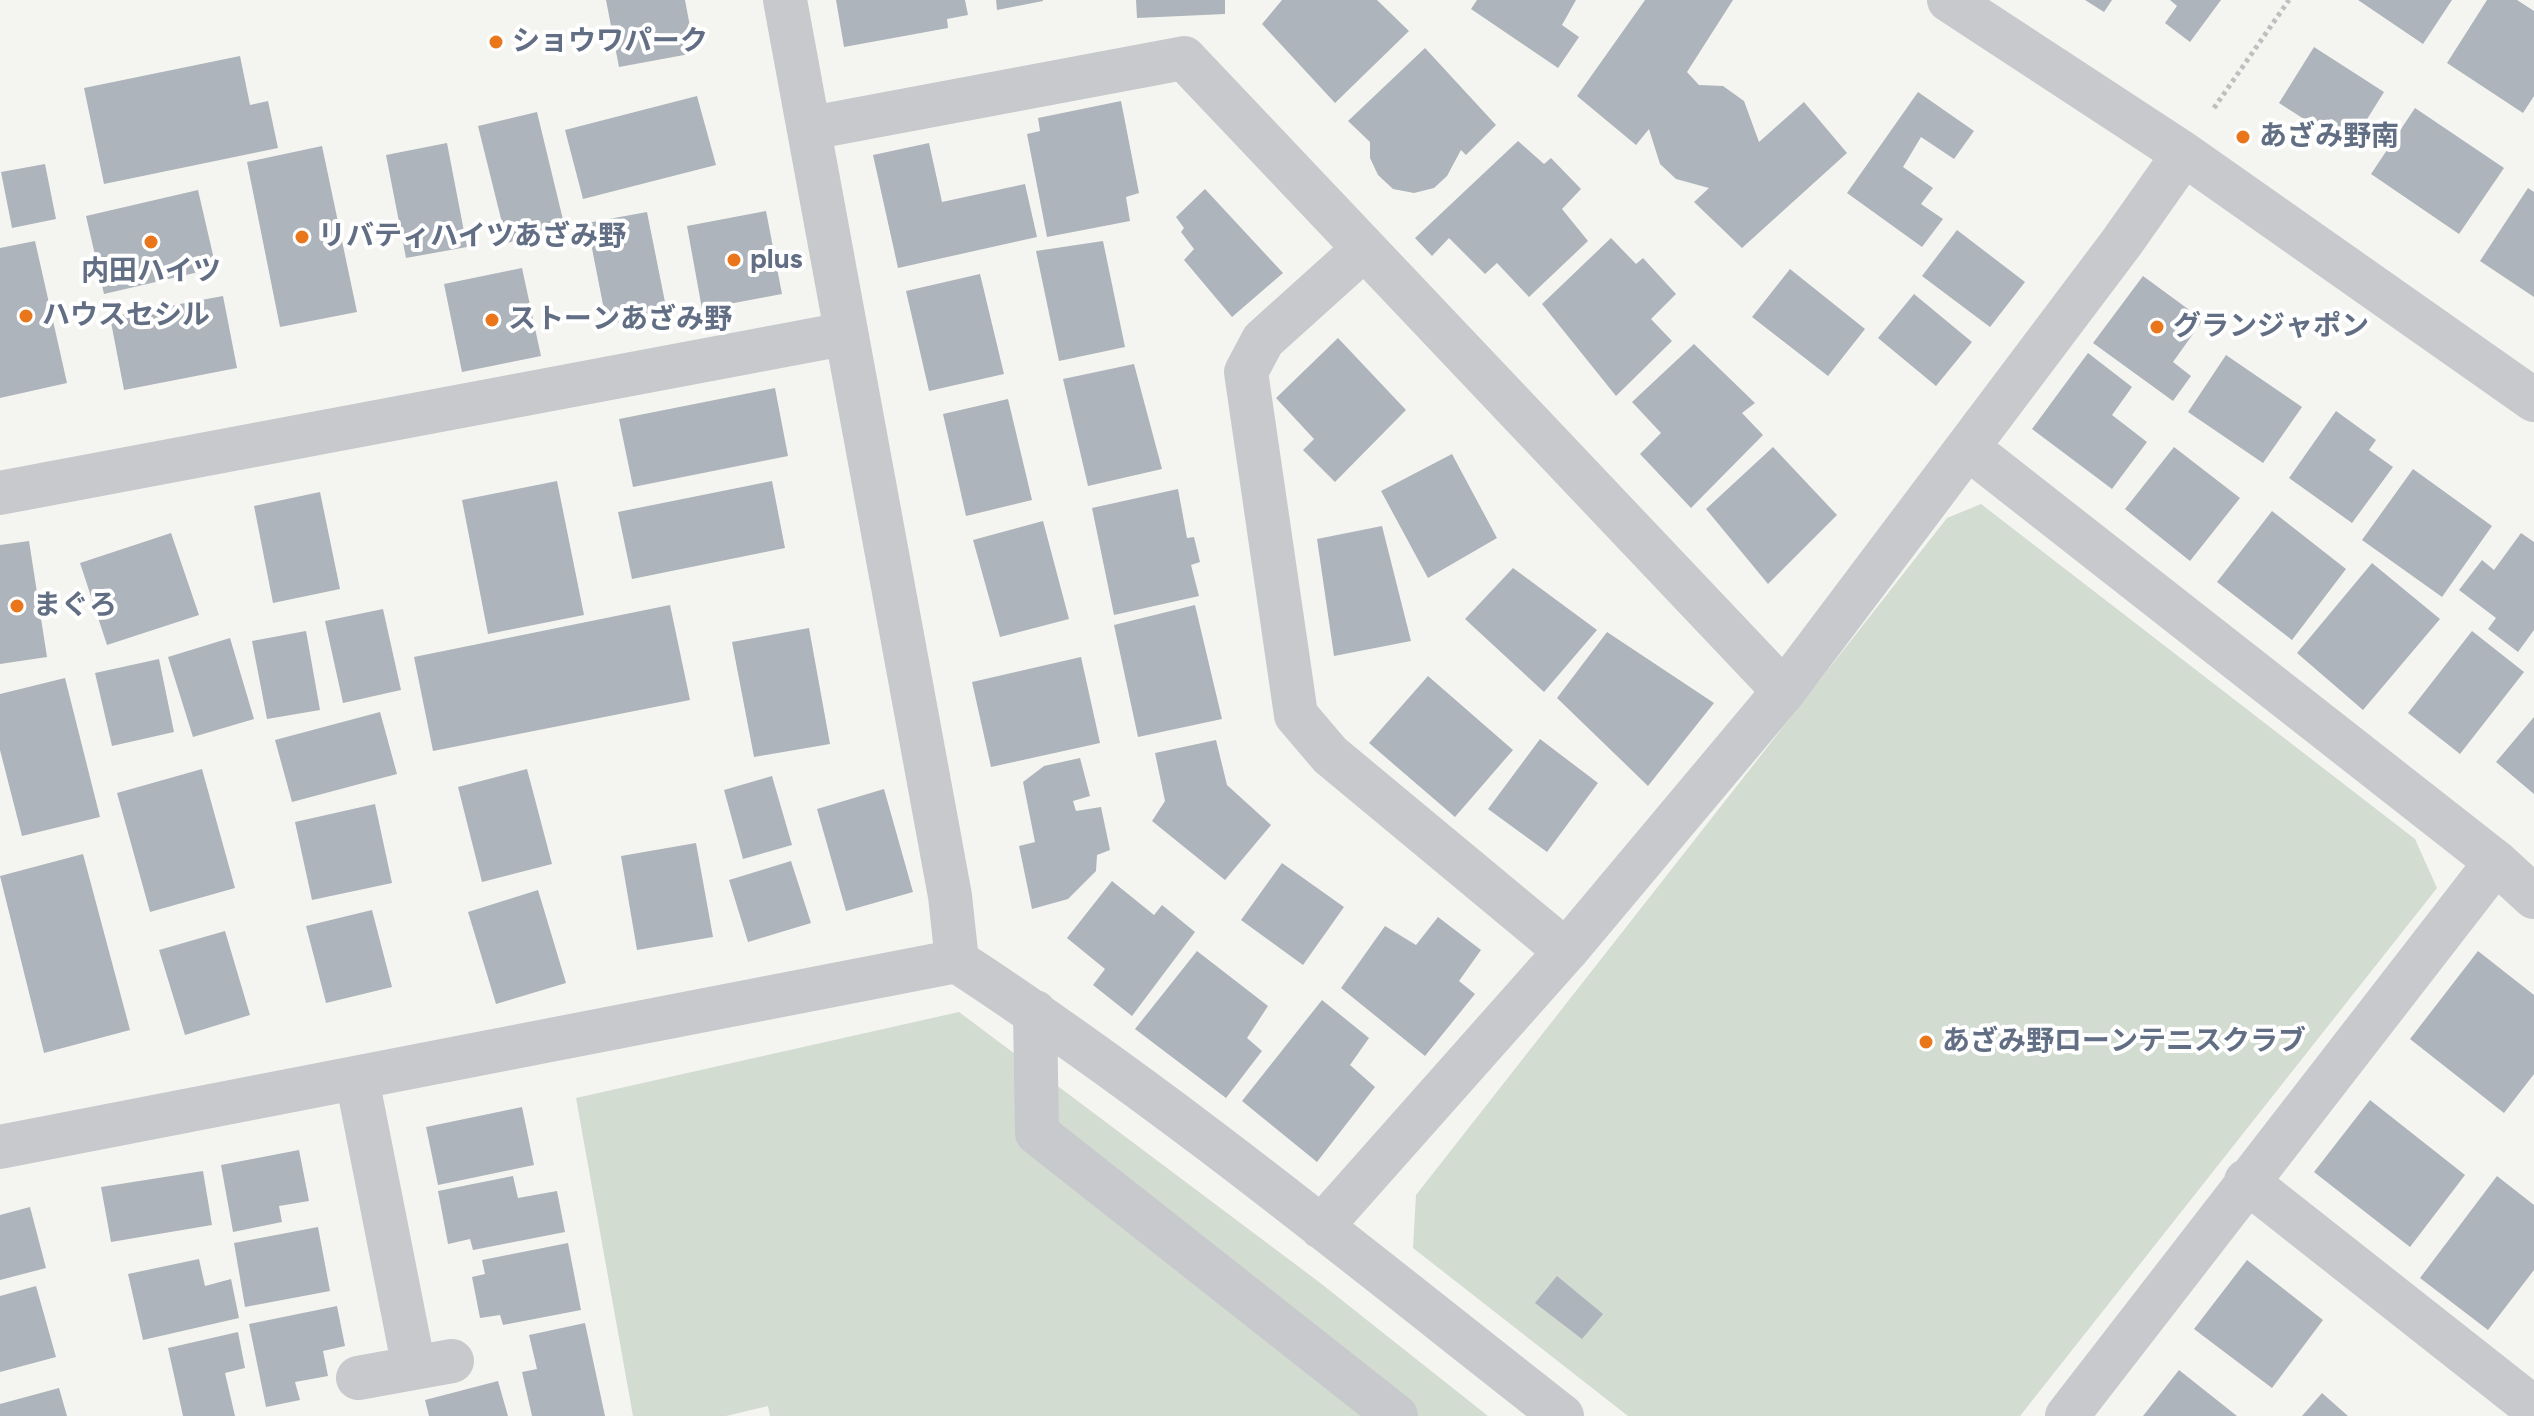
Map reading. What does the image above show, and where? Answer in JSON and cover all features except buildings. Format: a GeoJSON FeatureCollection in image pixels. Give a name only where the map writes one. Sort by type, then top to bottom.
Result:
{"type":"FeatureCollection","features":[{"type":"Feature","properties":{"kind":"street"},"geometry":{"type":"LineString","coordinates":[[785,0],[811,128],[844,334],[950,896],[957,961]]}},
{"type":"Feature","properties":{"kind":"street"},"geometry":{"type":"LineString","coordinates":[[1949,0],[2184,154],[2534,400]]}},
{"type":"Feature","properties":{"kind":"street"},"geometry":{"type":"LineString","coordinates":[[811,128],[1184,58],[1784,691]]}},
{"type":"Feature","properties":{"kind":"street"},"geometry":{"type":"LineString","coordinates":[[1321,1227],[1566,951],[1784,691],[1968,448],[2184,154]]}},
{"type":"Feature","properties":{"kind":"street"},"geometry":{"type":"LineString","coordinates":[[1364,249],[1263,340],[1246,372],[1296,715],[1330,755],[1566,951]]}},
{"type":"Feature","properties":{"kind":"street"},"geometry":{"type":"LineString","coordinates":[[0,493],[844,334]]}},
{"type":"Feature","properties":{"kind":"street"},"geometry":{"type":"LineString","coordinates":[[1968,448],[2496,862],[2534,897]]}},
{"type":"Feature","properties":{"kind":"street"},"geometry":{"type":"LineString","coordinates":[[2067,1416],[2496,862]]}},
{"type":"Feature","properties":{"kind":"street"},"geometry":{"type":"LineString","coordinates":[[0,1147],[957,961],[1035,1012],[1321,1227],[1562,1416]]}},
{"type":"Feature","properties":{"kind":"street"},"geometry":{"type":"LineString","coordinates":[[1035,1012],[1037,1133],[1396,1416]]}},
{"type":"Feature","properties":{"kind":"street"},"geometry":{"type":"LineString","coordinates":[[357,1079],[433,1364],[358,1378]]}},
{"type":"Feature","properties":{"kind":"street"},"geometry":{"type":"LineString","coordinates":[[2246,1181],[2534,1408]]}},
{"type":"Feature","properties":{"kind":"path"},"geometry":{"type":"LineString","coordinates":[[2214,109],[2289,0]]}},
{"type":"Feature","properties":{"kind":"shaded area","name":"あざみ野ローンテニスクラブ"},"geometry":{"type":"Polygon","coordinates":[[[1981,504],[2415,839],[2437,888],[2020,1416],[1628,1416],[1413,1248],[1416,1195],[1947,518],[1981,504]]]}},
{"type":"Feature","properties":{"kind":"shaded area"},"geometry":{"type":"Polygon","coordinates":[[[959,1012],[1319,1282],[1488,1416],[770,1416],[768,1406],[726,1416],[633,1416],[576,1098],[959,1012]]]}},
{"type":"Feature","properties":{"kind":"place","name":"ショウワパーク"},"geometry":{"type":"Point","coordinates":[496,42]}},
{"type":"Feature","properties":{"kind":"place","name":"あざみ野南"},"geometry":{"type":"Point","coordinates":[2243,137]}},
{"type":"Feature","properties":{"kind":"place","name":"リバティハイツあざみ野"},"geometry":{"type":"Point","coordinates":[302,237]}},
{"type":"Feature","properties":{"kind":"place","name":"内田ハイツ"},"geometry":{"type":"Point","coordinates":[151,242]}},
{"type":"Feature","properties":{"kind":"place","name":"plus"},"geometry":{"type":"Point","coordinates":[734,260]}},
{"type":"Feature","properties":{"kind":"place","name":"ハウスセシル"},"geometry":{"type":"Point","coordinates":[26,316]}},
{"type":"Feature","properties":{"kind":"place","name":"ストーンあざみ野"},"geometry":{"type":"Point","coordinates":[492,320]}},
{"type":"Feature","properties":{"kind":"place","name":"グランジャポン"},"geometry":{"type":"Point","coordinates":[2157,327]}},
{"type":"Feature","properties":{"kind":"place","name":"まぐろ"},"geometry":{"type":"Point","coordinates":[17,606]}},
{"type":"Feature","properties":{"kind":"place","name":"あざみ野ローンテニスクラブ"},"geometry":{"type":"Point","coordinates":[1926,1042]}}]}
